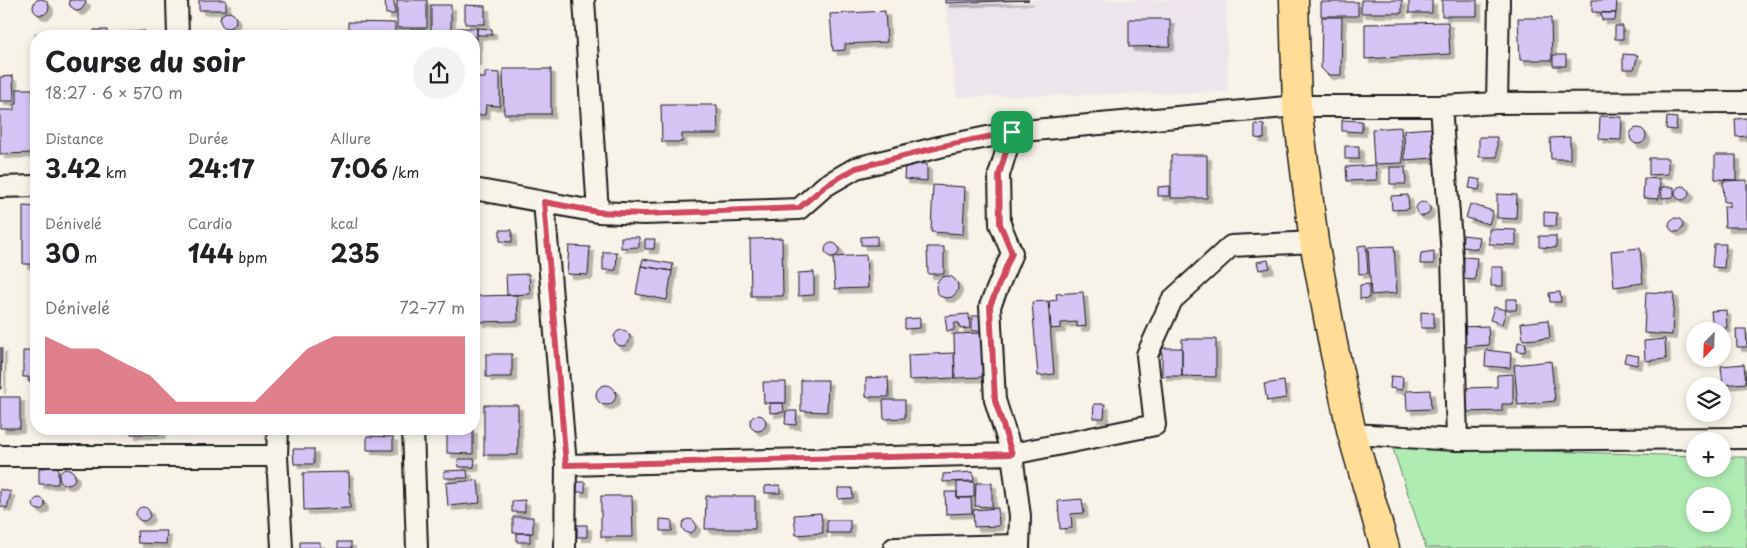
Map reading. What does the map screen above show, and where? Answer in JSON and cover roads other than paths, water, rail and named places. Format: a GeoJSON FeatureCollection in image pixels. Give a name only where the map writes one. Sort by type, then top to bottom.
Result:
{"type":"FeatureCollection","features":[{"type":"Feature","properties":{"kind":"highway"},"geometry":{"type":"LineString","coordinates":[[1294,0],[1297,106],[1314,242],[1352,434],[1385,548]]}},
{"type":"Feature","properties":{"kind":"street"},"geometry":{"type":"LineString","coordinates":[[177,0],[178,30]]}},
{"type":"Feature","properties":{"kind":"street"},"geometry":{"type":"LineString","coordinates":[[584,0],[598,212]]}},
{"type":"Feature","properties":{"kind":"street"},"geometry":{"type":"LineString","coordinates":[[1497,103],[1499,0]]}},
{"type":"Feature","properties":{"kind":"street"},"geometry":{"type":"LineString","coordinates":[[480,190],[598,212],[644,214],[799,208],[825,186],[856,168],[943,146],[1012,132],[1297,106],[1747,102]]}},
{"type":"Feature","properties":{"kind":"street"},"geometry":{"type":"LineString","coordinates":[[1441,106],[1452,256],[1457,440]]}},
{"type":"Feature","properties":{"kind":"street"},"geometry":{"type":"LineString","coordinates":[[894,548],[1018,547],[1020,516],[1012,454],[995,400],[990,306],[1012,253],[1000,224],[999,175],[1012,132]]}},
{"type":"Feature","properties":{"kind":"street"},"geometry":{"type":"LineString","coordinates":[[0,187],[30,186]]}},
{"type":"Feature","properties":{"kind":"street"},"geometry":{"type":"LineString","coordinates":[[544,202],[566,465],[565,548]]}},
{"type":"Feature","properties":{"kind":"street"},"geometry":{"type":"LineString","coordinates":[[566,465],[1012,454],[1155,425],[1147,355],[1172,300],[1231,246],[1314,242]]}},
{"type":"Feature","properties":{"kind":"street"},"geometry":{"type":"LineString","coordinates":[[1352,434],[1457,440],[1747,438]]}},
{"type":"Feature","properties":{"kind":"street"},"geometry":{"type":"LineString","coordinates":[[278,435],[282,548]]}},
{"type":"Feature","properties":{"kind":"street"},"geometry":{"type":"LineString","coordinates":[[413,435],[417,548]]}},
{"type":"Feature","properties":{"kind":"street"},"geometry":{"type":"LineString","coordinates":[[0,456],[278,456]]}}]}
